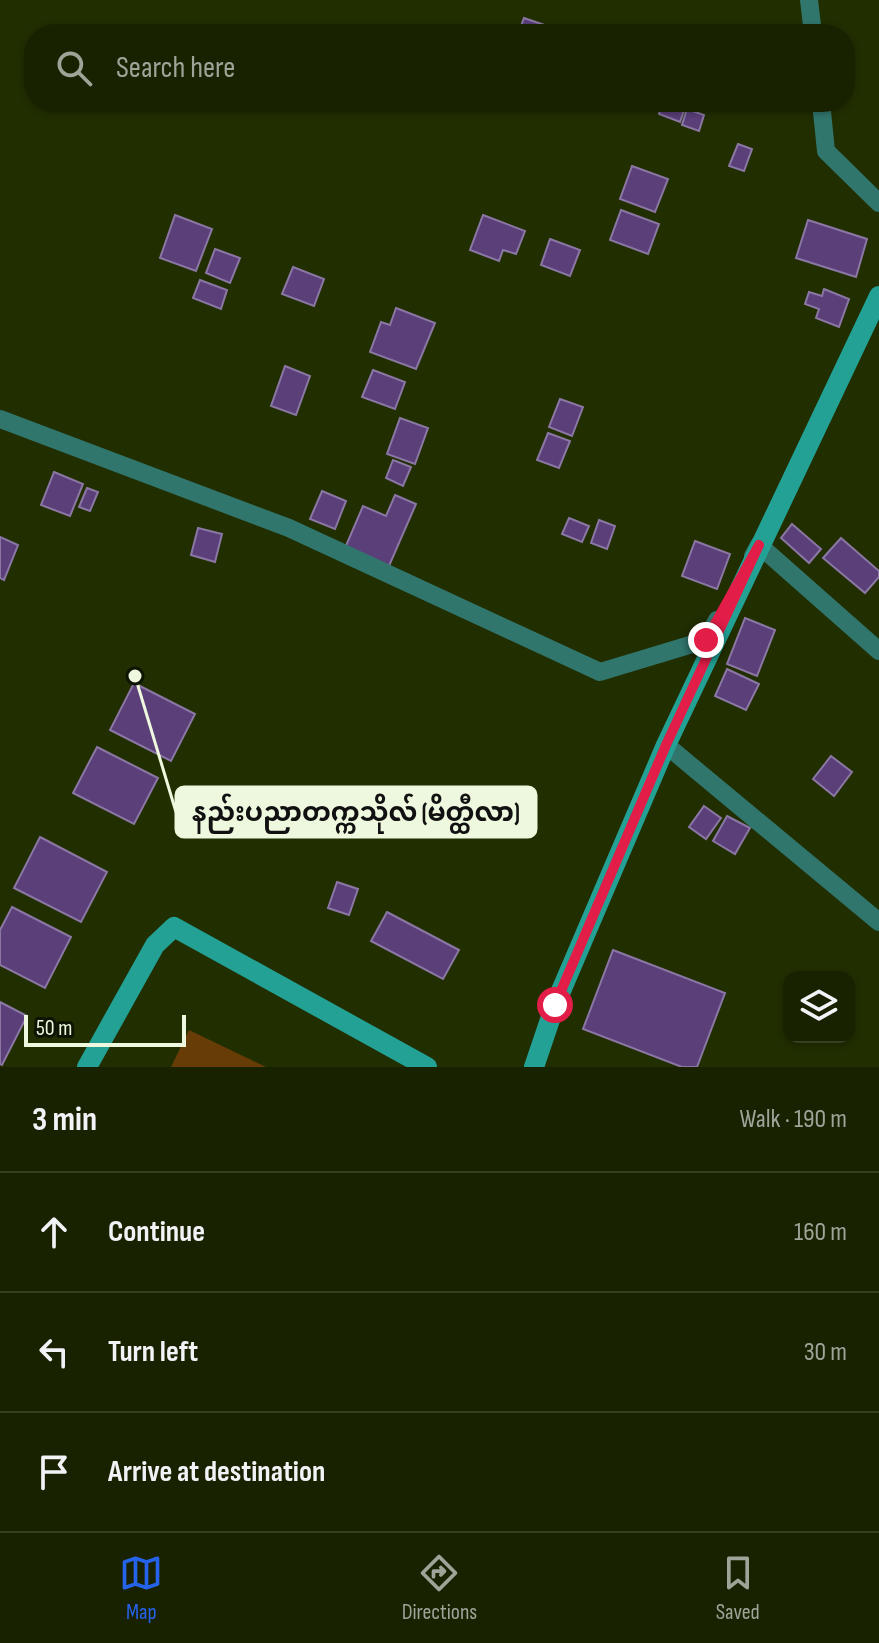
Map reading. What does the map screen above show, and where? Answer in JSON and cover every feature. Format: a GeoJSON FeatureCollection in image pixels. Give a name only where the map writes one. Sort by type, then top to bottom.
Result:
{"type":"FeatureCollection","features":[{"type":"Feature","properties":{"kind":"street"},"geometry":{"type":"LineString","coordinates":[[809,0],[812,24]]}},
{"type":"Feature","properties":{"kind":"street"},"geometry":{"type":"LineString","coordinates":[[822,112],[826,151],[879,203]]}},
{"type":"Feature","properties":{"kind":"street"},"geometry":{"type":"LineString","coordinates":[[534,1067],[555,1005],[666,745],[879,296]]}},
{"type":"Feature","properties":{"kind":"street"},"geometry":{"type":"LineString","coordinates":[[0,419],[289,528],[600,672],[706,640],[759,545]]}},
{"type":"Feature","properties":{"kind":"street"},"geometry":{"type":"LineString","coordinates":[[759,545],[879,651]]}},
{"type":"Feature","properties":{"kind":"street"},"geometry":{"type":"LineString","coordinates":[[666,745],[879,922]]}},
{"type":"Feature","properties":{"kind":"street"},"geometry":{"type":"LineString","coordinates":[[87,1067],[155,945],[174,927],[427,1067]]}},
{"type":"Feature","properties":{"kind":"shaded area"},"geometry":{"type":"Polygon","coordinates":[[[189,1030],[266,1067],[171,1067],[189,1030]]]}},
{"type":"Feature","properties":{"kind":"building"},"geometry":{"type":"Polygon","coordinates":[[[524,18],[542,24],[522,24],[524,18]]]}},
{"type":"Feature","properties":{"kind":"building"},"geometry":{"type":"Polygon","coordinates":[[[660,112],[684,112],[680,122],[660,112]]]}},
{"type":"Feature","properties":{"kind":"building"},"geometry":{"type":"Polygon","coordinates":[[[686,112],[704,115],[699,131],[682,125],[686,112]]]}},
{"type":"Feature","properties":{"kind":"building"},"geometry":{"type":"Polygon","coordinates":[[[738,144],[752,149],[744,171],[729,166],[738,144]]]}},
{"type":"Feature","properties":{"kind":"building"},"geometry":{"type":"Polygon","coordinates":[[[632,166],[668,179],[655,212],[620,199],[632,166]]]}},
{"type":"Feature","properties":{"kind":"building"},"geometry":{"type":"Polygon","coordinates":[[[621,210],[659,224],[648,254],[610,240],[621,210]]]}},
{"type":"Feature","properties":{"kind":"building"},"geometry":{"type":"Polygon","coordinates":[[[175,215],[212,229],[196,271],[160,258],[175,215]]]}},
{"type":"Feature","properties":{"kind":"building"},"geometry":{"type":"Polygon","coordinates":[[[483,215],[525,231],[516,254],[503,250],[499,261],[470,250],[483,215]]]}},
{"type":"Feature","properties":{"kind":"building"},"geometry":{"type":"Polygon","coordinates":[[[808,220],[867,239],[856,277],[796,258],[808,220]]]}},
{"type":"Feature","properties":{"kind":"building"},"geometry":{"type":"Polygon","coordinates":[[[550,239],[580,250],[570,276],[541,265],[550,239]]]}},
{"type":"Feature","properties":{"kind":"building"},"geometry":{"type":"Polygon","coordinates":[[[215,249],[240,258],[230,283],[206,273],[215,249]]]}},
{"type":"Feature","properties":{"kind":"building"},"geometry":{"type":"Polygon","coordinates":[[[293,267],[324,279],[314,306],[282,294],[293,267]]]}},
{"type":"Feature","properties":{"kind":"building"},"geometry":{"type":"Polygon","coordinates":[[[200,280],[227,290],[221,309],[193,298],[200,280]]]}},
{"type":"Feature","properties":{"kind":"building"},"geometry":{"type":"Polygon","coordinates":[[[824,289],[849,299],[839,327],[816,318],[819,309],[805,304],[809,292],[822,296],[824,289]]]}},
{"type":"Feature","properties":{"kind":"building"},"geometry":{"type":"Polygon","coordinates":[[[396,308],[435,323],[416,369],[370,352],[381,322],[390,325],[396,308]]]}},
{"type":"Feature","properties":{"kind":"building"},"geometry":{"type":"Polygon","coordinates":[[[285,366],[310,376],[296,415],[271,406],[285,366]]]}},
{"type":"Feature","properties":{"kind":"building"},"geometry":{"type":"Polygon","coordinates":[[[373,370],[405,382],[395,409],[362,397],[373,370]]]}},
{"type":"Feature","properties":{"kind":"building"},"geometry":{"type":"Polygon","coordinates":[[[560,399],[583,407],[572,436],[549,427],[560,399]]]}},
{"type":"Feature","properties":{"kind":"building"},"geometry":{"type":"Polygon","coordinates":[[[400,418],[428,428],[415,464],[387,454],[400,418]]]}},
{"type":"Feature","properties":{"kind":"building"},"geometry":{"type":"Polygon","coordinates":[[[548,433],[570,441],[559,468],[537,460],[548,433]]]}},
{"type":"Feature","properties":{"kind":"building"},"geometry":{"type":"Polygon","coordinates":[[[393,460],[411,467],[403,486],[386,478],[393,460]]]}},
{"type":"Feature","properties":{"kind":"building"},"geometry":{"type":"Polygon","coordinates":[[[54,472],[83,484],[70,516],[41,505],[54,472]]]}},
{"type":"Feature","properties":{"kind":"building"},"geometry":{"type":"Polygon","coordinates":[[[87,488],[98,492],[90,511],[79,507],[87,488]]]}},
{"type":"Feature","properties":{"kind":"building"},"geometry":{"type":"Polygon","coordinates":[[[322,491],[346,501],[335,529],[310,519],[322,491]]]}},
{"type":"Feature","properties":{"kind":"building"},"geometry":{"type":"Polygon","coordinates":[[[395,495],[416,504],[389,566],[345,548],[363,506],[386,516],[395,495]]]}},
{"type":"Feature","properties":{"kind":"building"},"geometry":{"type":"Polygon","coordinates":[[[569,518],[589,526],[582,542],[562,534],[569,518]]]}},
{"type":"Feature","properties":{"kind":"building"},"geometry":{"type":"Polygon","coordinates":[[[599,520],[615,526],[607,549],[591,543],[599,520]]]}},
{"type":"Feature","properties":{"kind":"building"},"geometry":{"type":"Polygon","coordinates":[[[792,524],[821,549],[809,563],[781,538],[792,524]]]}},
{"type":"Feature","properties":{"kind":"building"},"geometry":{"type":"Polygon","coordinates":[[[198,528],[222,534],[215,562],[191,555],[198,528]]]}},
{"type":"Feature","properties":{"kind":"building"},"geometry":{"type":"Polygon","coordinates":[[[0,537],[18,545],[4,580],[0,578],[0,537]]]}},
{"type":"Feature","properties":{"kind":"building"},"geometry":{"type":"Polygon","coordinates":[[[841,538],[879,571],[879,577],[865,593],[823,558],[841,538]]]}},
{"type":"Feature","properties":{"kind":"building"},"geometry":{"type":"Polygon","coordinates":[[[695,541],[730,554],[717,589],[682,576],[695,541]]]}},
{"type":"Feature","properties":{"kind":"building"},"geometry":{"type":"Polygon","coordinates":[[[745,618],[775,630],[757,676],[727,664],[745,618]]]}},
{"type":"Feature","properties":{"kind":"building"},"geometry":{"type":"Polygon","coordinates":[[[727,669],[759,684],[746,710],[715,696],[727,669]]]}},
{"type":"Feature","properties":{"kind":"building"},"geometry":{"type":"Polygon","coordinates":[[[134,683],[195,714],[171,761],[110,730],[134,683]]]}},
{"type":"Feature","properties":{"kind":"building"},"geometry":{"type":"Polygon","coordinates":[[[97,747],[158,778],[134,824],[73,793],[97,747]]]}},
{"type":"Feature","properties":{"kind":"building"},"geometry":{"type":"Polygon","coordinates":[[[831,756],[852,772],[834,796],[813,779],[831,756]]]}},
{"type":"Feature","properties":{"kind":"building"},"geometry":{"type":"Polygon","coordinates":[[[704,806],[721,818],[706,839],[689,827],[704,806]]]}},
{"type":"Feature","properties":{"kind":"building"},"geometry":{"type":"Polygon","coordinates":[[[727,816],[750,828],[735,854],[713,841],[727,816]]]}},
{"type":"Feature","properties":{"kind":"building"},"geometry":{"type":"Polygon","coordinates":[[[40,837],[107,872],[81,922],[14,888],[40,837]]]}},
{"type":"Feature","properties":{"kind":"building"},"geometry":{"type":"Polygon","coordinates":[[[337,882],[358,889],[349,915],[328,908],[337,882]]]}},
{"type":"Feature","properties":{"kind":"building"},"geometry":{"type":"Polygon","coordinates":[[[12,907],[71,937],[45,988],[0,965],[0,930],[12,907]]]}},
{"type":"Feature","properties":{"kind":"building"},"geometry":{"type":"Polygon","coordinates":[[[387,912],[459,950],[443,979],[371,941],[387,912]]]}},
{"type":"Feature","properties":{"kind":"building"},"geometry":{"type":"Polygon","coordinates":[[[613,950],[725,993],[697,1067],[682,1067],[583,1029],[613,950]]]}},
{"type":"Feature","properties":{"kind":"building"},"geometry":{"type":"Polygon","coordinates":[[[0,1002],[27,1016],[2,1065],[0,1064],[0,1002]]]}},
{"type":"Feature","properties":{"kind":"place","name":"နည်းပညာတက္ကသိုလ် (မိတ္ထီလာ)"},"geometry":{"type":"Point","coordinates":[135,676]}},
{"type":"Feature","properties":{"kind":"route"},"geometry":{"type":"LineString","coordinates":[[555,1005],[666,745],[759,545],[706,640]]}}]}
